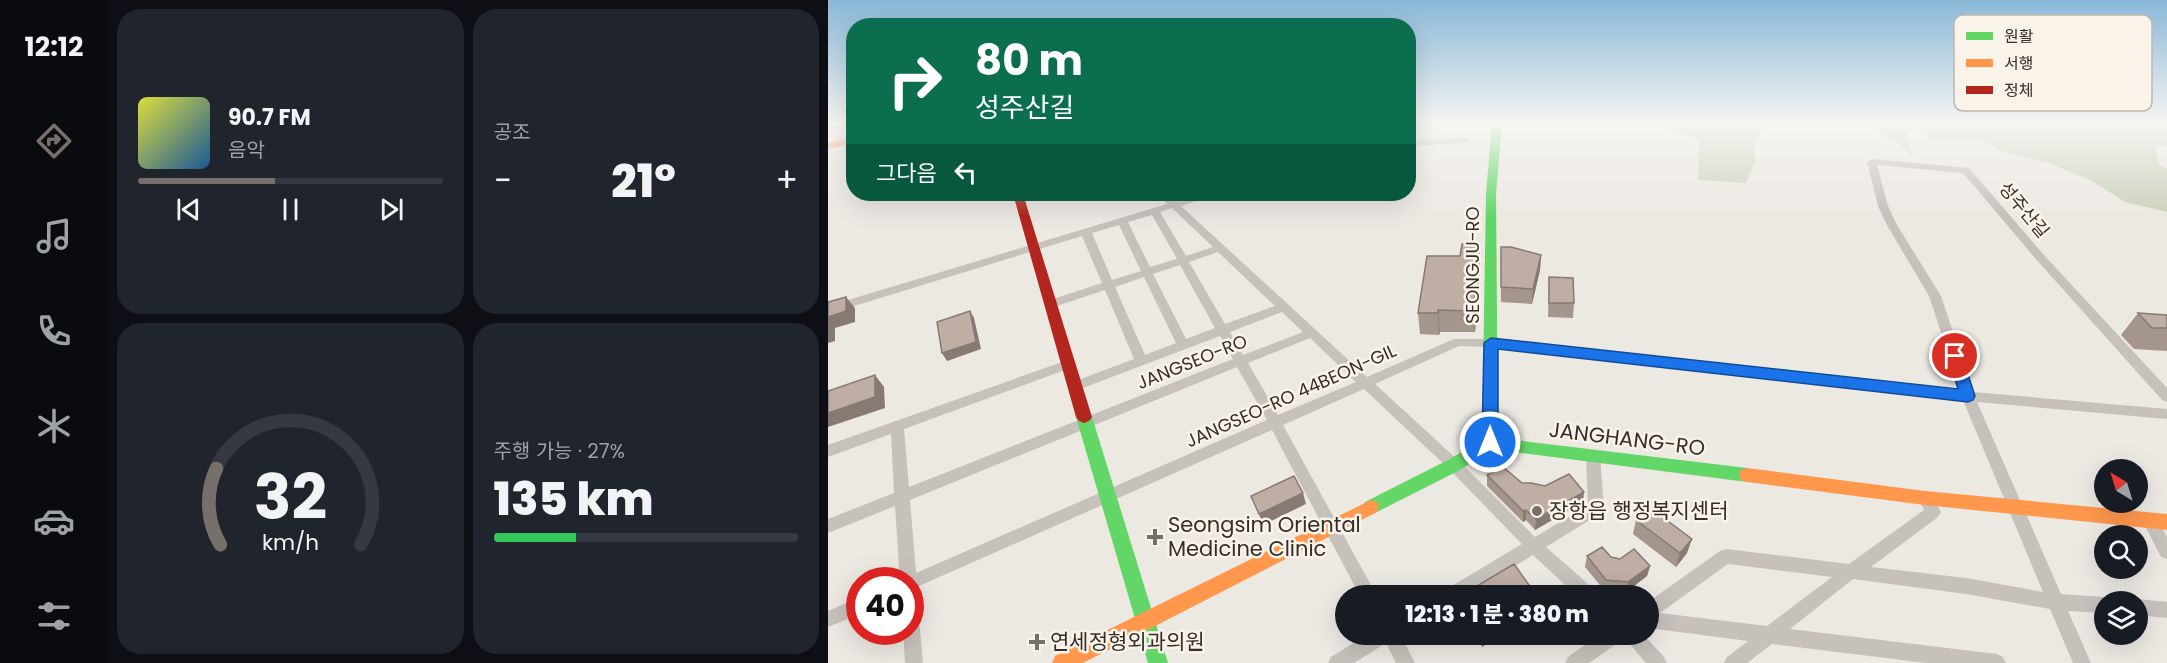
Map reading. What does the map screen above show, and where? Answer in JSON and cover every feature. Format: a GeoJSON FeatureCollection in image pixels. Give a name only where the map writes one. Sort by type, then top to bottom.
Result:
{"type":"FeatureCollection","features":[{"type":"Feature","properties":{"kind":"street","name":"SEONGJU-RO"},"geometry":{"type":"LineString","coordinates":[[1490,442],[1491,194],[1494,154]]}},
{"type":"Feature","properties":{"kind":"street","name":"성주산길"},"geometry":{"type":"LineString","coordinates":[[2082,663],[1968,396],[1935,296],[1892,225],[1884,206],[1872,162],[1966,170],[2167,397]]}},
{"type":"Feature","properties":{"kind":"street"},"geometry":{"type":"LineString","coordinates":[[1020,201],[1158,663]]}},
{"type":"Feature","properties":{"kind":"street"},"geometry":{"type":"LineString","coordinates":[[1170,201],[1454,465],[1534,546],[1577,585]]}},
{"type":"Feature","properties":{"kind":"street"},"geometry":{"type":"LineString","coordinates":[[828,310],[1187,201]]}},
{"type":"Feature","properties":{"kind":"street"},"geometry":{"type":"LineString","coordinates":[[1155,211],[1363,585]]}},
{"type":"Feature","properties":{"kind":"street"},"geometry":{"type":"LineString","coordinates":[[1122,221],[1183,345]]}},
{"type":"Feature","properties":{"kind":"street"},"geometry":{"type":"LineString","coordinates":[[1086,232],[1141,361]]}},
{"type":"Feature","properties":{"kind":"street"},"geometry":{"type":"LineString","coordinates":[[1050,304],[1220,248]]}},
{"type":"Feature","properties":{"kind":"street"},"geometry":{"type":"LineString","coordinates":[[1075,386],[1283,307]]}},
{"type":"Feature","properties":{"kind":"street","name":"JANGSEO-RO"},"geometry":{"type":"LineString","coordinates":[[828,526],[1311,333]]}},
{"type":"Feature","properties":{"kind":"street","name":"JANGSEO-RO 44BEON-GIL"},"geometry":{"type":"LineString","coordinates":[[924,575],[1458,342],[1491,343]]}},
{"type":"Feature","properties":{"kind":"street"},"geometry":{"type":"LineString","coordinates":[[1491,343],[1968,396],[2167,414]]}},
{"type":"Feature","properties":{"kind":"street"},"geometry":{"type":"LineString","coordinates":[[828,451],[1069,364]]}},
{"type":"Feature","properties":{"kind":"street"},"geometry":{"type":"LineString","coordinates":[[897,427],[908,567]]}},
{"type":"Feature","properties":{"kind":"street"},"geometry":{"type":"LineString","coordinates":[[1062,663],[1332,528],[1454,465],[1490,442]]}},
{"type":"Feature","properties":{"kind":"street","name":"JANGHANG-RO"},"geometry":{"type":"LineString","coordinates":[[1490,442],[1925,498],[2167,522]]}},
{"type":"Feature","properties":{"kind":"street"},"geometry":{"type":"LineString","coordinates":[[1469,585],[1596,508],[1593,456]]}},
{"type":"Feature","properties":{"kind":"street"},"geometry":{"type":"LineString","coordinates":[[1732,663],[1933,512],[1925,498]]}},
{"type":"Feature","properties":{"kind":"street"},"geometry":{"type":"LineString","coordinates":[[2150,520],[2167,552]]}},
{"type":"Feature","properties":{"kind":"street"},"geometry":{"type":"LineString","coordinates":[[1659,604],[1726,556],[1966,586],[2056,602],[2094,604]]}},
{"type":"Feature","properties":{"kind":"street"},"geometry":{"type":"LineString","coordinates":[[828,619],[846,611]]}},
{"type":"Feature","properties":{"kind":"street"},"geometry":{"type":"LineString","coordinates":[[1659,621],[1996,663]]}},
{"type":"Feature","properties":{"kind":"street"},"geometry":{"type":"LineString","coordinates":[[912,645],[914,663]]}},
{"type":"Feature","properties":{"kind":"street"},"geometry":{"type":"LineString","coordinates":[[1337,663],[1367,645]]}},
{"type":"Feature","properties":{"kind":"street"},"geometry":{"type":"LineString","coordinates":[[1396,645],[1406,663]]}},
{"type":"Feature","properties":{"kind":"street"},"geometry":{"type":"LineString","coordinates":[[1574,663],[1600,645]]}},
{"type":"Feature","properties":{"kind":"street"},"geometry":{"type":"LineString","coordinates":[[1641,645],[1658,663]]}},
{"type":"Feature","properties":{"kind":"green space"},"geometry":{"type":"Polygon","coordinates":[[[1699,154],[1755,154],[1756,160],[1746,183],[1698,180],[1699,154]]]}},
{"type":"Feature","properties":{"kind":"green space"},"geometry":{"type":"Polygon","coordinates":[[[2010,154],[2157,154],[2159,165],[2167,168],[2167,212],[2125,202],[2090,180],[2048,163],[2010,154]]]}},
{"type":"Feature","properties":{"kind":"building"},"geometry":{"type":"Polygon","coordinates":[[[1462,244],[1479,245],[1474,311],[1438,310],[1438,313],[1418,313],[1427,256],[1460,256],[1462,244]]]}},
{"type":"Feature","properties":{"kind":"building"},"geometry":{"type":"Polygon","coordinates":[[[1501,247],[1511,247],[1541,255],[1533,289],[1501,287],[1501,247]]]}},
{"type":"Feature","properties":{"kind":"building"},"geometry":{"type":"Polygon","coordinates":[[[1549,277],[1573,278],[1574,303],[1549,303],[1549,277]]]}},
{"type":"Feature","properties":{"kind":"building"},"geometry":{"type":"Polygon","coordinates":[[[846,297],[846,311],[828,317],[828,302],[846,297]]]}},
{"type":"Feature","properties":{"kind":"building"},"geometry":{"type":"Polygon","coordinates":[[[970,311],[976,342],[942,353],[937,322],[970,311]]]}},
{"type":"Feature","properties":{"kind":"building"},"geometry":{"type":"Polygon","coordinates":[[[2138,313],[2167,315],[2167,328],[2152,328],[2138,313]]]}},
{"type":"Feature","properties":{"kind":"building"},"geometry":{"type":"Polygon","coordinates":[[[875,375],[875,397],[828,413],[828,391],[875,375]]]}},
{"type":"Feature","properties":{"kind":"building"},"geometry":{"type":"Polygon","coordinates":[[[1503,467],[1522,483],[1545,486],[1569,474],[1584,492],[1536,519],[1526,510],[1523,511],[1487,475],[1503,467]]]}},
{"type":"Feature","properties":{"kind":"building"},"geometry":{"type":"Polygon","coordinates":[[[1294,476],[1303,493],[1259,514],[1251,496],[1294,476]]]}},
{"type":"Feature","properties":{"kind":"building"},"geometry":{"type":"Polygon","coordinates":[[[1649,507],[1692,539],[1680,553],[1636,520],[1649,507]]]}},
{"type":"Feature","properties":{"kind":"building"},"geometry":{"type":"Polygon","coordinates":[[[1602,547],[1611,557],[1620,559],[1634,549],[1650,566],[1628,582],[1606,580],[1587,556],[1602,547]]]}},
{"type":"Feature","properties":{"kind":"building"},"geometry":{"type":"Polygon","coordinates":[[[1514,564],[1529,585],[1479,585],[1514,564]]]}},
{"type":"Feature","properties":{"kind":"traffic: fast"},"geometry":{"type":"LineString","coordinates":[[1490,443],[1491,194],[1494,154]]}},
{"type":"Feature","properties":{"kind":"traffic: fast"},"geometry":{"type":"LineString","coordinates":[[1084,417],[1158,663]]}},
{"type":"Feature","properties":{"kind":"traffic: fast"},"geometry":{"type":"LineString","coordinates":[[1371,507],[1454,465],[1490,443],[1747,475]]}},
{"type":"Feature","properties":{"kind":"traffic: slow"},"geometry":{"type":"LineString","coordinates":[[1747,475],[1925,498],[2167,522]]}},
{"type":"Feature","properties":{"kind":"traffic: slow"},"geometry":{"type":"LineString","coordinates":[[1062,663],[1371,507]]}},
{"type":"Feature","properties":{"kind":"traffic: jam"},"geometry":{"type":"LineString","coordinates":[[1020,201],[1084,417]]}},
{"type":"Feature","properties":{"kind":"place","name":"장항읍 행정복지센터"},"geometry":{"type":"Point","coordinates":[1537,511]}},
{"type":"Feature","properties":{"kind":"place","name":"Seongsim Oriental Medicine Clinic"},"geometry":{"type":"Point","coordinates":[1155,537]}},
{"type":"Feature","properties":{"kind":"place","name":"연세정형외과의원"},"geometry":{"type":"Point","coordinates":[1037,642]}},
{"type":"Feature","properties":{"kind":"route"},"geometry":{"type":"LineString","coordinates":[[1490,442],[1491,343],[1968,396],[1955,356]]}}]}
